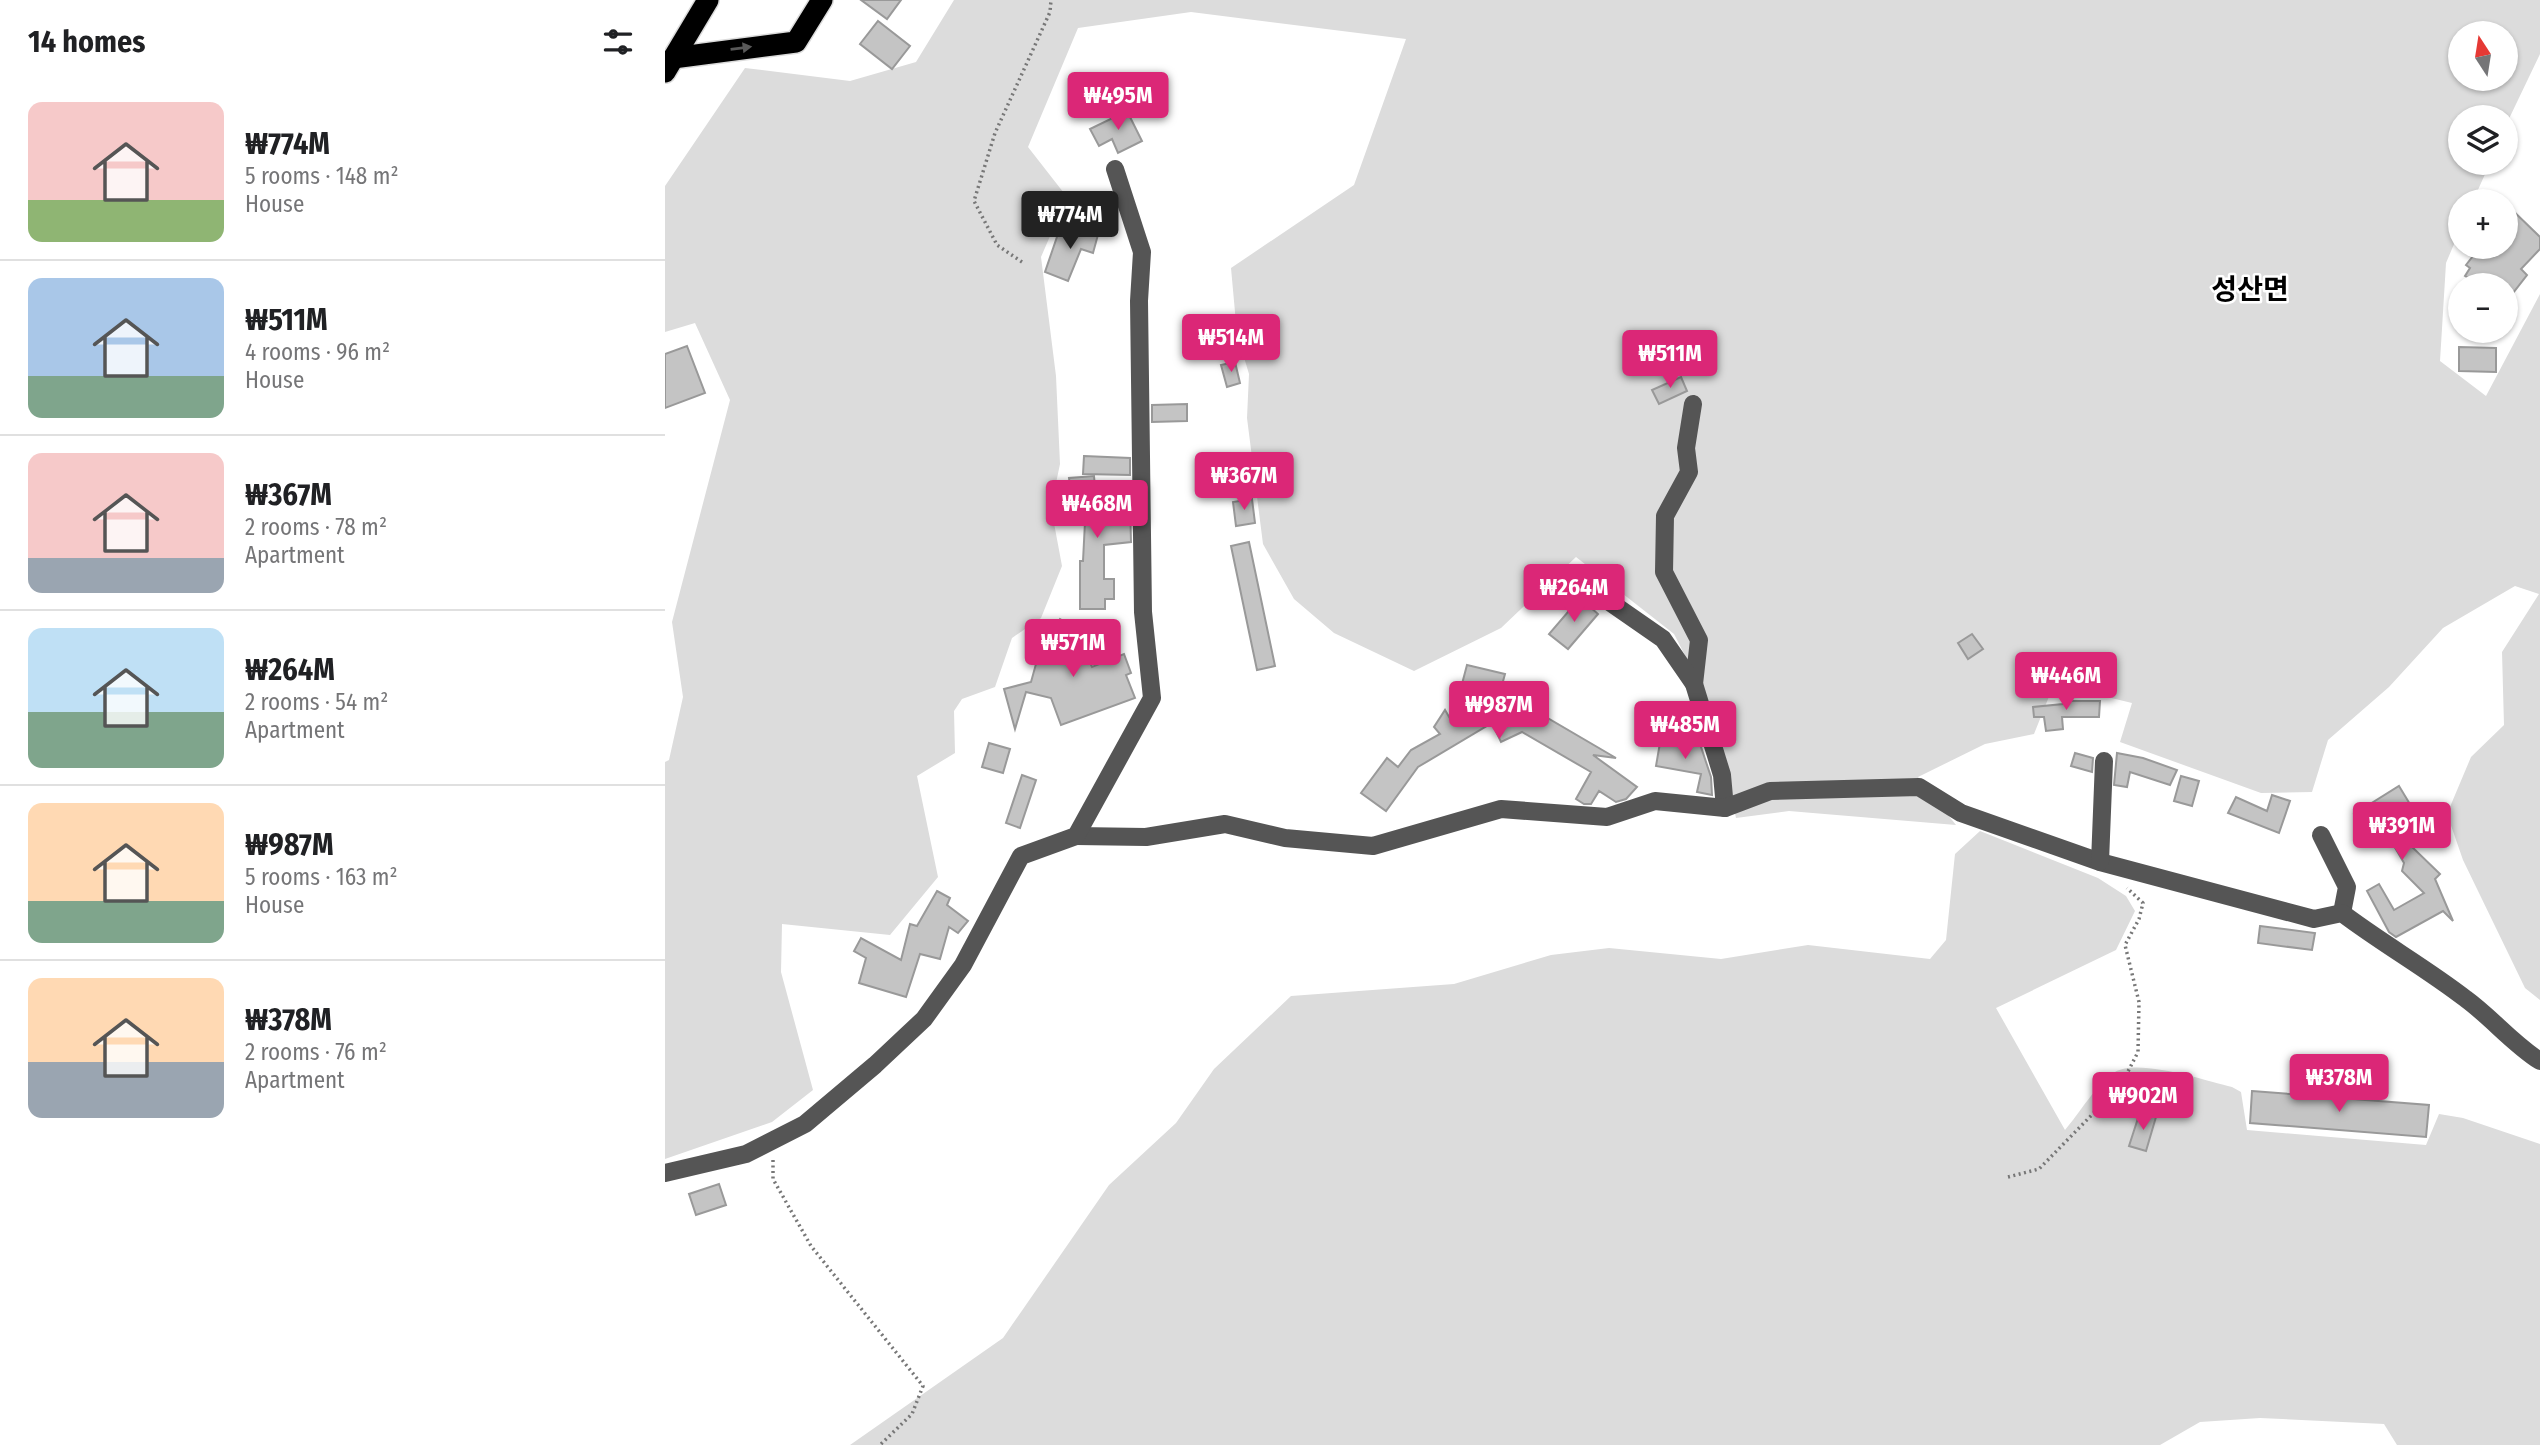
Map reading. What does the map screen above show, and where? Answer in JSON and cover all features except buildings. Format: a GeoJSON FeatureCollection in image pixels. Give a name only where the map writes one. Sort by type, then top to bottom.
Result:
{"type":"FeatureCollection","features":[{"type":"Feature","properties":{"kind":"highway"},"geometry":{"type":"LineString","coordinates":[[669,65],[708,0]]}},
{"type":"Feature","properties":{"kind":"highway"},"geometry":{"type":"LineString","coordinates":[[669,65],[796,42],[822,0]]}},
{"type":"Feature","properties":{"kind":"street"},"geometry":{"type":"LineString","coordinates":[[1076,836],[1152,698],[1143,612],[1139,301],[1142,252],[1115,169]]}},
{"type":"Feature","properties":{"kind":"street"},"geometry":{"type":"LineString","coordinates":[[1693,404],[1686,448],[1689,472],[1665,516],[1664,572],[1699,640],[1694,684]]}},
{"type":"Feature","properties":{"kind":"street"},"geometry":{"type":"LineString","coordinates":[[1578,580],[1663,639],[1694,684],[1722,775],[1725,808]]}},
{"type":"Feature","properties":{"kind":"street"},"geometry":{"type":"LineString","coordinates":[[2100,862],[2104,761]]}},
{"type":"Feature","properties":{"kind":"street"},"geometry":{"type":"LineString","coordinates":[[665,1173],[746,1154],[805,1124],[924,1019],[963,965],[1021,856],[1076,836],[1146,837],[1225,824],[1285,838],[1373,846],[1501,809],[1607,817],[1655,801],[1725,808],[1770,791],[1919,787],[1961,813],[2100,862],[2314,919],[2343,913],[2377,939],[2430,971],[2540,1061]]}},
{"type":"Feature","properties":{"kind":"street"},"geometry":{"type":"LineString","coordinates":[[2321,835],[2347,887],[2343,913]]}},
{"type":"Feature","properties":{"kind":"path"},"geometry":{"type":"LineString","coordinates":[[1022,262],[997,245],[974,201],[995,133],[1050,12],[1051,0]]}},
{"type":"Feature","properties":{"kind":"path"},"geometry":{"type":"LineString","coordinates":[[2008,1177],[2039,1169],[2121,1085],[2139,1052],[2139,1002],[2125,945],[2139,919],[2143,903],[2126,887]]}},
{"type":"Feature","properties":{"kind":"path"},"geometry":{"type":"LineString","coordinates":[[772,1140],[773,1179],[811,1246],[923,1386],[912,1414],[880,1445]]}},
{"type":"Feature","properties":{"kind":"shaded area"},"geometry":{"type":"Polygon","coordinates":[[[954,0],[2540,0],[2540,54],[2516,105],[2448,105],[2448,175],[2485,175],[2478,189],[2448,189],[2448,258],[2440,361],[2486,396],[2514,343],[2518,343],[2518,336],[2540,294],[2540,1000],[2525,988],[2463,860],[2447,814],[2471,757],[2504,725],[2502,652],[2539,594],[2515,586],[2443,628],[2389,687],[2328,740],[2312,792],[2261,793],[2120,742],[2132,703],[2070,688],[2050,694],[2034,734],[1985,744],[1918,777],[1956,825],[1789,811],[1736,818],[1712,708],[1674,634],[1576,557],[1501,628],[1414,671],[1334,633],[1294,599],[1263,544],[1247,418],[1249,374],[1237,334],[1231,268],[1354,185],[1406,39],[1191,12],[1078,28],[1028,147],[1067,197],[1041,257],[1056,376],[1060,464],[1051,507],[1062,566],[1041,618],[1012,638],[995,687],[962,699],[954,711],[955,753],[917,776],[938,877],[890,935],[782,924],[781,972],[813,1090],[772,1122],[665,1159],[665,762],[669,760],[683,697],[672,622],[730,400],[695,323],[665,332],[665,186],[745,68],[850,81],[916,62],[954,0]]]}},
{"type":"Feature","properties":{"kind":"shaded area"},"geometry":{"type":"Polygon","coordinates":[[[1980,831],[2098,878],[2126,896],[2135,911],[2116,950],[1996,1008],[2065,1130],[2108,1077],[2126,1068],[2140,1068],[2190,1076],[2241,1092],[2247,1130],[2426,1145],[2439,1114],[2463,1118],[2540,1144],[2540,1445],[2397,1445],[2384,1424],[2260,1418],[2200,1422],[2160,1445],[850,1445],[1003,1338],[1109,1185],[1176,1123],[1214,1069],[1291,996],[1454,984],[1551,955],[1609,948],[1721,959],[1808,945],[1930,959],[1946,940],[1955,854],[1980,831]]]}},
{"type":"Feature","properties":{"kind":"district","name":"성산면"},"geometry":{"type":"Point","coordinates":[2250,289]}}]}
